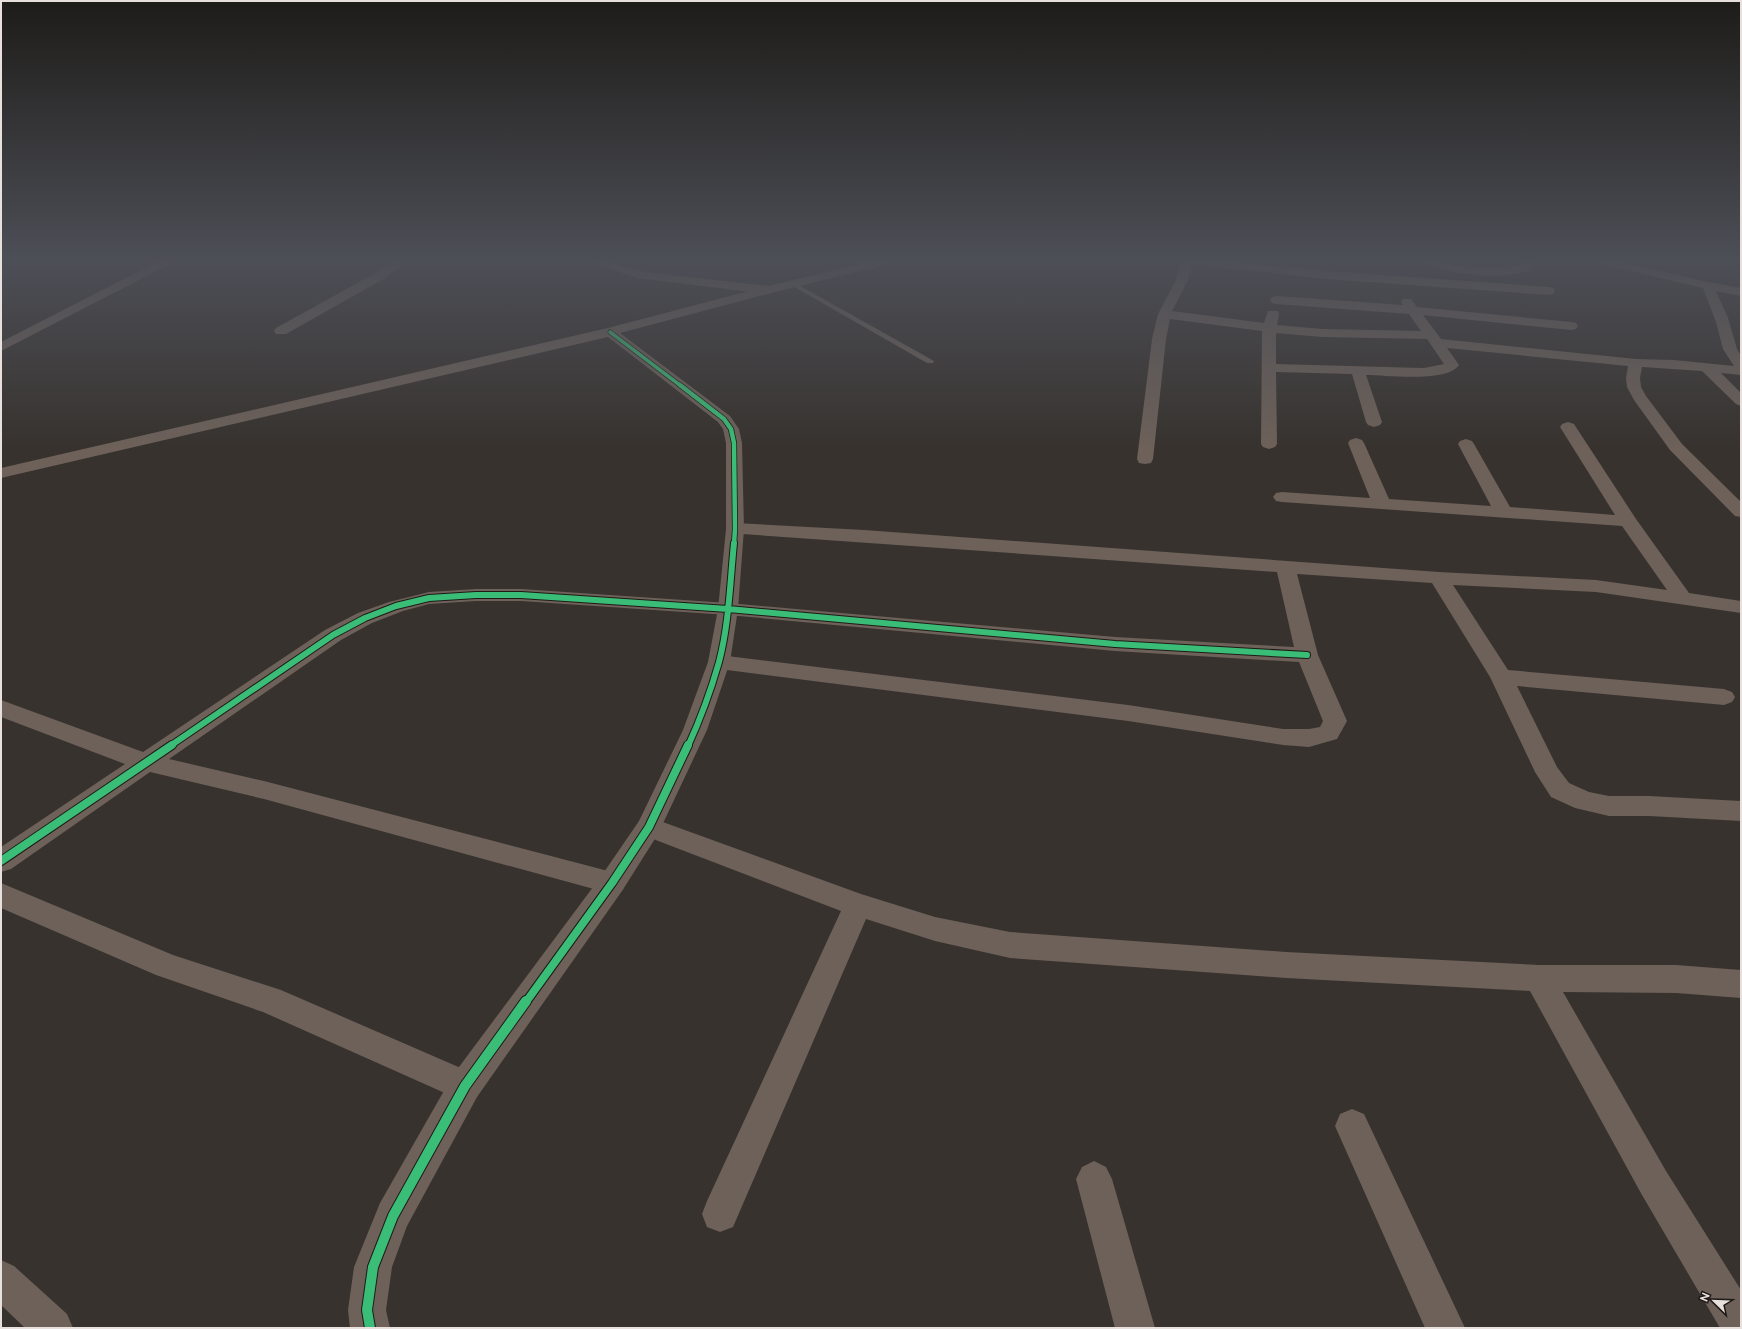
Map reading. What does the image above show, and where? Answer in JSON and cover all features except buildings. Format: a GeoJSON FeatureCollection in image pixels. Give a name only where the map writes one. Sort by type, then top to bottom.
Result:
{"type":"FeatureCollection","features":[{"type":"Feature","properties":{"kind":"street"},"geometry":{"type":"LineString","coordinates":[[1,347],[46,324]]}},
{"type":"Feature","properties":{"kind":"street"},"geometry":{"type":"LineString","coordinates":[[281,331],[294,324]]}},
{"type":"Feature","properties":{"kind":"street"},"geometry":{"type":"LineString","coordinates":[[1,473],[640,324]]}},
{"type":"Feature","properties":{"kind":"street"},"geometry":{"type":"LineString","coordinates":[[1145,459],[1162,324]]}},
{"type":"Feature","properties":{"kind":"street"},"geometry":{"type":"LineString","coordinates":[[1239,324],[1322,333],[1433,339],[1636,363],[1706,367],[1741,371]]}},
{"type":"Feature","properties":{"kind":"street"},"geometry":{"type":"LineString","coordinates":[[1269,444],[1270,324]]}},
{"type":"Feature","properties":{"kind":"street"},"geometry":{"type":"LineString","coordinates":[[1269,368],[1424,372],[1446,369],[1452,365],[1422,324]]}},
{"type":"Feature","properties":{"kind":"street"},"geometry":{"type":"LineString","coordinates":[[1551,324],[1571,326]]}},
{"type":"Feature","properties":{"kind":"street"},"geometry":{"type":"LineString","coordinates":[[1724,324],[1728,348],[1741,364]]}},
{"type":"Feature","properties":{"kind":"street"},"geometry":{"type":"LineString","coordinates":[[370,1328],[367,1310],[373,1267],[394,1216],[466,1086],[612,883],[649,827],[689,742],[719,662],[728,609],[735,524],[734,443],[731,429],[724,419],[610,332]]}},
{"type":"Feature","properties":{"kind":"street"},"geometry":{"type":"LineString","coordinates":[[1636,363],[1633,378],[1634,387],[1639,397],[1676,447],[1741,512]]}},
{"type":"Feature","properties":{"kind":"street"},"geometry":{"type":"LineString","coordinates":[[1706,367],[1741,401]]}},
{"type":"Feature","properties":{"kind":"street"},"geometry":{"type":"LineString","coordinates":[[1358,371],[1374,422]]}},
{"type":"Feature","properties":{"kind":"street"},"geometry":{"type":"LineString","coordinates":[[1568,427],[1628,522],[1683,599]]}},
{"type":"Feature","properties":{"kind":"street"},"geometry":{"type":"LineString","coordinates":[[1356,442],[1382,504]]}},
{"type":"Feature","properties":{"kind":"street"},"geometry":{"type":"LineString","coordinates":[[1466,444],[1504,513]]}},
{"type":"Feature","properties":{"kind":"street"},"geometry":{"type":"LineString","coordinates":[[1282,497],[1628,522]]}},
{"type":"Feature","properties":{"kind":"street"},"geometry":{"type":"LineString","coordinates":[[735,524],[864,536],[1286,567],[1439,578],[1596,586],[1683,599],[1738,611]]}},
{"type":"Feature","properties":{"kind":"street"},"geometry":{"type":"LineString","coordinates":[[719,662],[1128,713],[1283,737],[1309,738],[1329,733],[1335,721],[1307,655],[1286,567]]}},
{"type":"Feature","properties":{"kind":"street"},"geometry":{"type":"LineString","coordinates":[[1439,578],[1501,677],[1546,772],[1560,790],[1584,801],[1609,806],[1649,806],[1741,811]]}},
{"type":"Feature","properties":{"kind":"street"},"geometry":{"type":"LineString","coordinates":[[1,861],[333,635],[365,618],[396,606],[429,598],[476,595],[514,595],[728,609],[1114,644],[1307,655]]}},
{"type":"Feature","properties":{"kind":"street"},"geometry":{"type":"LineString","coordinates":[[1501,677],[1724,697]]}},
{"type":"Feature","properties":{"kind":"street"},"geometry":{"type":"LineString","coordinates":[[1,708],[145,762],[264,790],[612,883]]}},
{"type":"Feature","properties":{"kind":"street"},"geometry":{"type":"LineString","coordinates":[[649,827],[858,906],[935,929],[1010,945],[1286,965],[1538,978],[1676,979],[1741,984]]}},
{"type":"Feature","properties":{"kind":"street"},"geometry":{"type":"LineString","coordinates":[[1,895],[167,966],[270,1000],[466,1086]]}},
{"type":"Feature","properties":{"kind":"street"},"geometry":{"type":"LineString","coordinates":[[720,1214],[858,906]]}},
{"type":"Feature","properties":{"kind":"street"},"geometry":{"type":"LineString","coordinates":[[1538,978],[1654,1183],[1741,1326]]}},
{"type":"Feature","properties":{"kind":"street"},"geometry":{"type":"LineString","coordinates":[[1352,1126],[1445,1328]]}},
{"type":"Feature","properties":{"kind":"street"},"geometry":{"type":"LineString","coordinates":[[1094,1178],[1135,1328]]}},
{"type":"Feature","properties":{"kind":"street"},"geometry":{"type":"LineString","coordinates":[[1,1279],[53,1328]]}},
{"type":"Feature","properties":{"kind":"lane"},"geometry":{"type":"LineString","coordinates":[[864,324],[930,361]]}},
{"type":"Feature","properties":{"kind":"cycle path"},"geometry":{"type":"LineString","coordinates":[[370,1328],[367,1310],[373,1267],[393,1216],[465,1086],[612,883],[649,827],[695,730],[719,662],[728,609],[735,529],[734,443],[731,429],[724,419],[610,332]]}},
{"type":"Feature","properties":{"kind":"cycle path"},"geometry":{"type":"LineString","coordinates":[[1,861],[333,635],[365,618],[396,606],[429,598],[476,595],[521,595],[728,609],[1115,644],[1307,655]]}}]}
